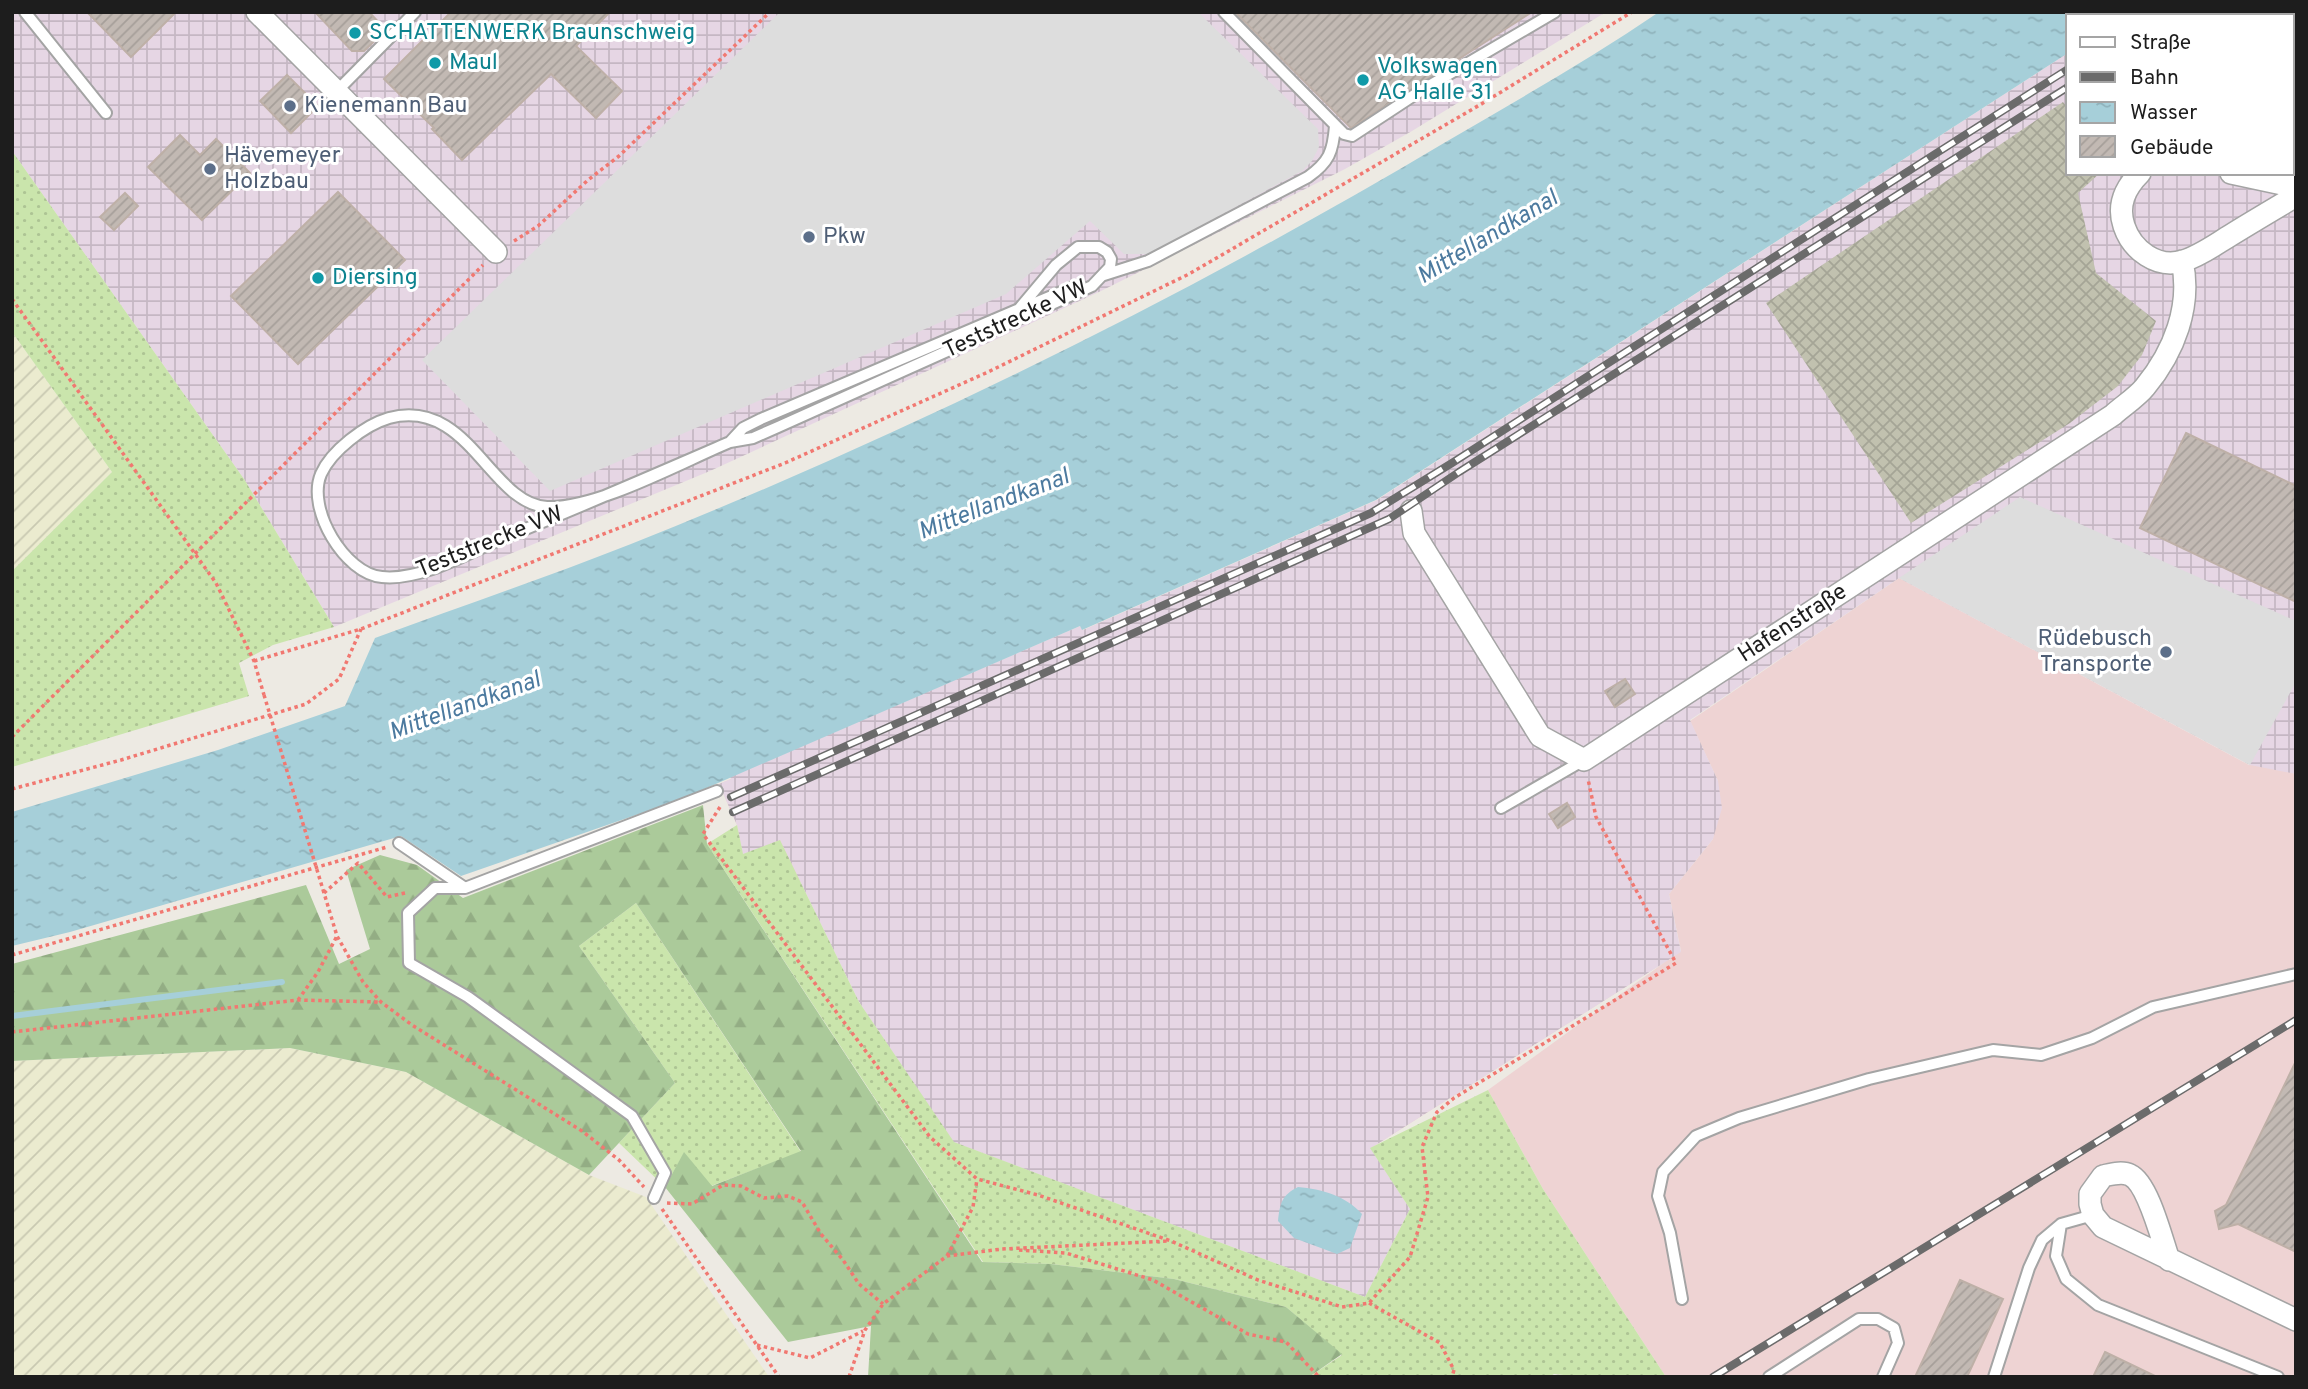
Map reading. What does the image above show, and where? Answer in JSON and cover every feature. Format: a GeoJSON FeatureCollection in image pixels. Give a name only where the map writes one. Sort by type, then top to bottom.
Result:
{"type":"FeatureCollection","features":[{"type":"Feature","properties":{"kind":"street"},"geometry":{"type":"LineString","coordinates":[[269,16],[336,92],[496,252]]}},
{"type":"Feature","properties":{"kind":"street"},"geometry":{"type":"LineString","coordinates":[[2138,175],[2126,188],[2121,203],[2122,220],[2127,237],[2142,253],[2156,260],[2182,261],[2205,251],[2296,196]]}},
{"type":"Feature","properties":{"kind":"street"},"geometry":{"type":"LineString","coordinates":[[2240,175],[2296,187]]}},
{"type":"Feature","properties":{"kind":"street","name":"Hafenstraße"},"geometry":{"type":"LineString","coordinates":[[1584,760],[2113,415],[2145,388],[2182,321],[2186,298],[2182,261]]}},
{"type":"Feature","properties":{"kind":"street"},"geometry":{"type":"LineString","coordinates":[[1411,511],[1414,533],[1540,736],[1584,760]]}},
{"type":"Feature","properties":{"kind":"street"},"geometry":{"type":"LineString","coordinates":[[2169,1260],[2141,1183],[2130,1175],[2116,1172],[2103,1176],[2090,1194],[2093,1215],[2103,1227],[2169,1260],[2296,1320]]}},
{"type":"Feature","properties":{"kind":"lane"},"geometry":{"type":"LineString","coordinates":[[25,12],[106,113]]}},
{"type":"Feature","properties":{"kind":"lane"},"geometry":{"type":"LineString","coordinates":[[336,92],[415,12]]}},
{"type":"Feature","properties":{"kind":"lane"},"geometry":{"type":"LineString","coordinates":[[1224,12],[1343,134],[1352,136],[1422,90],[1555,12]]}},
{"type":"Feature","properties":{"kind":"lane","name":"Teststrecke VW"},"geometry":{"type":"LineString","coordinates":[[1019,310],[1056,265],[1078,247],[1099,247],[1107,252],[1111,259],[1110,267],[1105,274],[1093,286],[753,438],[730,442],[565,513],[410,577],[379,578],[360,568],[343,553],[329,534],[322,516],[318,495],[320,476],[329,461],[360,431],[391,418],[421,417],[453,430],[513,492],[528,502],[546,507],[601,498],[730,442],[743,428],[761,419],[1105,274],[1148,261],[1308,177],[1322,167],[1333,148],[1335,126]]}},
{"type":"Feature","properties":{"kind":"lane"},"geometry":{"type":"LineString","coordinates":[[1501,808],[1584,760]]}},
{"type":"Feature","properties":{"kind":"lane"},"geometry":{"type":"LineString","coordinates":[[656,1200],[665,1173],[632,1116],[468,997],[408,963],[408,913],[435,888],[465,888],[720,796]]}},
{"type":"Feature","properties":{"kind":"lane"},"geometry":{"type":"LineString","coordinates":[[399,843],[465,888]]}},
{"type":"Feature","properties":{"kind":"lane"},"geometry":{"type":"LineString","coordinates":[[1682,1300],[1670,1233],[1657,1196],[1663,1172],[1696,1136],[1739,1118],[1869,1079],[1993,1050],[2041,1055],[2092,1038],[2153,1007],[2296,974]]}},
{"type":"Feature","properties":{"kind":"lane"},"geometry":{"type":"LineString","coordinates":[[1994,1377],[2029,1268],[2042,1240],[2061,1224],[2093,1215]]}},
{"type":"Feature","properties":{"kind":"lane"},"geometry":{"type":"LineString","coordinates":[[2061,1224],[2056,1256],[2066,1279],[2098,1305],[2278,1377]]}},
{"type":"Feature","properties":{"kind":"lane"},"geometry":{"type":"LineString","coordinates":[[1769,1377],[1859,1319],[1878,1319],[1895,1328],[1898,1343],[1883,1377]]}},
{"type":"Feature","properties":{"kind":"path"},"geometry":{"type":"LineString","coordinates":[[12,737],[496,252],[538,226],[588,180],[619,156],[770,12]]}},
{"type":"Feature","properties":{"kind":"path"},"geometry":{"type":"LineString","coordinates":[[254,661],[361,629],[785,463],[1000,366],[1189,274],[1483,103],[1632,12]]}},
{"type":"Feature","properties":{"kind":"path"},"geometry":{"type":"LineString","coordinates":[[12,299],[216,583],[254,661],[337,936],[363,982],[381,1002],[412,1025],[582,1130],[619,1160],[656,1200],[779,1377]]}},
{"type":"Feature","properties":{"kind":"path"},"geometry":{"type":"LineString","coordinates":[[12,789],[121,760],[306,704],[339,679],[361,629]]}},
{"type":"Feature","properties":{"kind":"path"},"geometry":{"type":"LineString","coordinates":[[1369,1303],[1410,1257],[1428,1197],[1422,1147],[1437,1112],[1454,1098],[1676,963],[1596,817],[1584,760]]}},
{"type":"Feature","properties":{"kind":"path"},"geometry":{"type":"LineString","coordinates":[[720,796],[703,834],[930,1137],[977,1179],[1038,1195],[1171,1241],[1258,1280],[1342,1307],[1369,1303],[1440,1343],[1454,1370],[1451,1377]]}},
{"type":"Feature","properties":{"kind":"path"},"geometry":{"type":"LineString","coordinates":[[12,955],[79,938],[399,843]]}},
{"type":"Feature","properties":{"kind":"path"},"geometry":{"type":"LineString","coordinates":[[324,893],[358,863],[387,897]]}},
{"type":"Feature","properties":{"kind":"path"},"geometry":{"type":"LineString","coordinates":[[298,1000],[318,972],[337,936]]}},
{"type":"Feature","properties":{"kind":"path"},"geometry":{"type":"LineString","coordinates":[[12,1032],[298,1000],[381,1002]]}},
{"type":"Feature","properties":{"kind":"path"},"geometry":{"type":"LineString","coordinates":[[849,1377],[865,1330],[883,1304],[947,1256],[973,1207],[977,1179]]}},
{"type":"Feature","properties":{"kind":"path"},"geometry":{"type":"LineString","coordinates":[[656,1200],[692,1203],[723,1185],[741,1186],[764,1198],[788,1196],[802,1202],[821,1234],[859,1284],[883,1304]]}},
{"type":"Feature","properties":{"kind":"path"},"geometry":{"type":"LineString","coordinates":[[947,1256],[1002,1249],[1171,1241]]}},
{"type":"Feature","properties":{"kind":"path"},"geometry":{"type":"LineString","coordinates":[[1002,1249],[1066,1253],[1153,1280],[1248,1334],[1286,1342],[1319,1377]]}},
{"type":"Feature","properties":{"kind":"path"},"geometry":{"type":"LineString","coordinates":[[756,1345],[810,1359],[865,1330]]}},
{"type":"Feature","properties":{"kind":"shaded area"},"geometry":{"type":"Polygon","coordinates":[[[12,12],[1606,12],[1345,169],[1101,291],[710,471],[334,627],[244,479],[12,151],[12,12]]]}},
{"type":"Feature","properties":{"kind":"shaded area","name":"Pkw"},"geometry":{"type":"Polygon","coordinates":[[[780,12],[1198,12],[1318,129],[1319,147],[1312,161],[1302,171],[1149,254],[1124,254],[1090,221],[1006,294],[550,491],[422,360],[780,12]]]}},
{"type":"Feature","properties":{"kind":"shaded area"},"geometry":{"type":"Polygon","coordinates":[[[2296,12],[2296,774],[2250,765],[1899,578],[1690,720],[1718,781],[1722,808],[1713,839],[1669,894],[1681,952],[1371,1148],[1410,1209],[1365,1297],[953,1142],[859,1002],[780,840],[743,855],[737,825],[719,784],[1080,626],[1083,630],[1377,500],[2066,54],[2066,175],[2294,175],[2294,14],[2129,14],[2296,12]]]}},
{"type":"Feature","properties":{"kind":"shaded area"},"geometry":{"type":"Polygon","coordinates":[[[2063,102],[2066,106],[2066,175],[2098,175],[2078,193],[2096,273],[2156,321],[2142,355],[2118,386],[2070,423],[1911,523],[1766,303],[2063,102]]]}},
{"type":"Feature","properties":{"kind":"shaded area"},"geometry":{"type":"Polygon","coordinates":[[[12,332],[112,472],[12,571],[12,332]]]}},
{"type":"Feature","properties":{"kind":"shaded area","name":"Rüdebusch Transporte"},"geometry":{"type":"Polygon","coordinates":[[[2020,497],[2296,621],[2296,682],[2250,765],[1899,578],[2020,497]]]}},
{"type":"Feature","properties":{"kind":"shaded area"},"geometry":{"type":"Polygon","coordinates":[[[1899,578],[2249,765],[2296,682],[2296,1377],[1666,1377],[1543,1189],[1488,1090],[1665,962],[1371,1148],[743,855],[737,825],[719,784],[731,779],[1554,777],[1669,960],[1681,951],[1669,894],[1713,839],[1718,781],[1690,721],[1899,578]]]}},
{"type":"Feature","properties":{"kind":"shaded area"},"geometry":{"type":"Polygon","coordinates":[[[290,1048],[406,1072],[589,1175],[646,1197],[769,1377],[12,1377],[12,1061],[290,1048]]]}},
{"type":"Feature","properties":{"kind":"green space"},"geometry":{"type":"Polygon","coordinates":[[[12,151],[244,479],[334,627],[273,645],[239,663],[249,696],[12,767],[12,571],[112,472],[12,332],[12,151]]]}},
{"type":"Feature","properties":{"kind":"green space"},"geometry":{"type":"Polygon","coordinates":[[[703,805],[707,844],[982,1262],[1051,1264],[1174,1279],[1286,1307],[1342,1354],[1309,1377],[868,1377],[871,1326],[788,1342],[665,1187],[684,1152],[712,1186],[801,1151],[636,903],[579,946],[675,1083],[589,1175],[406,1072],[290,1048],[12,1061],[12,964],[306,885],[339,964],[370,949],[346,870],[380,855],[417,865],[463,898],[703,805]]]}},
{"type":"Feature","properties":{"kind":"green space"},"geometry":{"type":"Polygon","coordinates":[[[737,825],[743,854],[780,840],[859,1002],[954,1142],[1365,1297],[1410,1209],[1370,1148],[1488,1090],[1543,1189],[1666,1377],[1583,1377],[1554,1374],[1549,1377],[1309,1377],[1342,1355],[1286,1307],[1174,1279],[1051,1264],[983,1262],[707,844],[737,825]]]}},
{"type":"Feature","properties":{"kind":"green space"},"geometry":{"type":"Polygon","coordinates":[[[636,903],[801,1152],[711,1186],[684,1153],[665,1187],[619,1143],[675,1083],[579,946],[636,903]]]}},
{"type":"Feature","properties":{"kind":"water","name":"Mittellandkanal"},"geometry":{"type":"Polygon","coordinates":[[[1659,12],[2132,12],[2066,14],[2066,54],[1376,500],[1082,630],[1080,626],[679,800],[461,876],[401,836],[70,932],[12,946],[12,812],[218,750],[345,706],[375,638],[599,556],[736,501],[943,409],[1247,255],[1346,200],[1659,12]]]}},
{"type":"Feature","properties":{"kind":"water"},"geometry":{"type":"Polygon","coordinates":[[[1298,1187],[1333,1194],[1349,1202],[1362,1214],[1350,1248],[1337,1254],[1294,1238],[1278,1221],[1283,1200],[1298,1187]]]}},
{"type":"Feature","properties":{"kind":"building"},"geometry":{"type":"Polygon","coordinates":[[[87,12],[176,12],[131,57],[87,12]]]}},
{"type":"Feature","properties":{"kind":"building","name":"SCHATTENWERK Braunschweig"},"geometry":{"type":"Polygon","coordinates":[[[315,12],[369,12],[386,30],[364,51],[352,51],[315,12]]]}},
{"type":"Feature","properties":{"kind":"building"},"geometry":{"type":"Polygon","coordinates":[[[451,12],[610,12],[576,46],[622,91],[596,118],[551,74],[462,160],[384,79],[451,12]]]}},
{"type":"Feature","properties":{"kind":"building","name":"Volkswagen AG Halle 31"},"geometry":{"type":"Polygon","coordinates":[[[1235,12],[1532,12],[1351,128],[1235,12]]]}},
{"type":"Feature","properties":{"kind":"building"},"geometry":{"type":"Polygon","coordinates":[[[287,75],[318,106],[291,133],[260,101],[287,75]]]}},
{"type":"Feature","properties":{"kind":"building"},"geometry":{"type":"Polygon","coordinates":[[[180,135],[200,155],[216,139],[250,173],[202,220],[148,167],[180,135]]]}},
{"type":"Feature","properties":{"kind":"building","name":"Diersing"},"geometry":{"type":"Polygon","coordinates":[[[338,192],[405,260],[298,364],[231,296],[338,192]]]}},
{"type":"Feature","properties":{"kind":"building"},"geometry":{"type":"Polygon","coordinates":[[[125,193],[138,206],[114,230],[100,217],[125,193]]]}},
{"type":"Feature","properties":{"kind":"building"},"geometry":{"type":"Polygon","coordinates":[[[2186,433],[2296,486],[2296,602],[2140,528],[2186,433]]]}},
{"type":"Feature","properties":{"kind":"building"},"geometry":{"type":"Polygon","coordinates":[[[1625,679],[1635,694],[1615,707],[1605,691],[1625,679]]]}},
{"type":"Feature","properties":{"kind":"building"},"geometry":{"type":"Polygon","coordinates":[[[1567,803],[1575,817],[1558,828],[1549,814],[1567,803]]]}},
{"type":"Feature","properties":{"kind":"building"},"geometry":{"type":"Polygon","coordinates":[[[2296,1061],[2296,1252],[2238,1224],[2219,1229],[2215,1211],[2226,1205],[2296,1061]]]}},
{"type":"Feature","properties":{"kind":"building"},"geometry":{"type":"Polygon","coordinates":[[[1960,1280],[2003,1299],[1967,1377],[1915,1377],[1960,1280]]]}},
{"type":"Feature","properties":{"kind":"building"},"geometry":{"type":"Polygon","coordinates":[[[2105,1352],[2157,1377],[2093,1377],[2105,1352]]]}},
{"type":"Feature","properties":{"kind":"waterway"},"geometry":{"type":"LineString","coordinates":[[12,1016],[282,982]]}},
{"type":"Feature","properties":{"kind":"railway"},"geometry":{"type":"LineString","coordinates":[[2232,14],[2244,12]]}},
{"type":"Feature","properties":{"kind":"railway"},"geometry":{"type":"LineString","coordinates":[[2253,12],[2282,14]]}},
{"type":"Feature","properties":{"kind":"railway"},"geometry":{"type":"LineString","coordinates":[[731,797],[1371,513],[2066,70]]}},
{"type":"Feature","properties":{"kind":"railway"},"geometry":{"type":"LineString","coordinates":[[733,812],[1389,519],[2066,88]]}},
{"type":"Feature","properties":{"kind":"railway"},"geometry":{"type":"LineString","coordinates":[[1713,1377],[2296,1020]]}},
{"type":"Feature","properties":{"kind":"place","name":"SCHATTENWERK Braunschweig"},"geometry":{"type":"Point","coordinates":[355,33]}},
{"type":"Feature","properties":{"kind":"place","name":"Maul"},"geometry":{"type":"Point","coordinates":[435,63]}},
{"type":"Feature","properties":{"kind":"place","name":"Volkswagen AG Halle 31"},"geometry":{"type":"Point","coordinates":[1363,80]}},
{"type":"Feature","properties":{"kind":"place","name":"Kienemann Bau"},"geometry":{"type":"Point","coordinates":[290,106]}},
{"type":"Feature","properties":{"kind":"place","name":"Hävemeyer Holzbau"},"geometry":{"type":"Point","coordinates":[210,169]}},
{"type":"Feature","properties":{"kind":"place","name":"Pkw"},"geometry":{"type":"Point","coordinates":[809,237]}},
{"type":"Feature","properties":{"kind":"place","name":"Diersing"},"geometry":{"type":"Point","coordinates":[318,278]}},
{"type":"Feature","properties":{"kind":"place","name":"Rüdebusch Transporte"},"geometry":{"type":"Point","coordinates":[2166,652]}}]}
